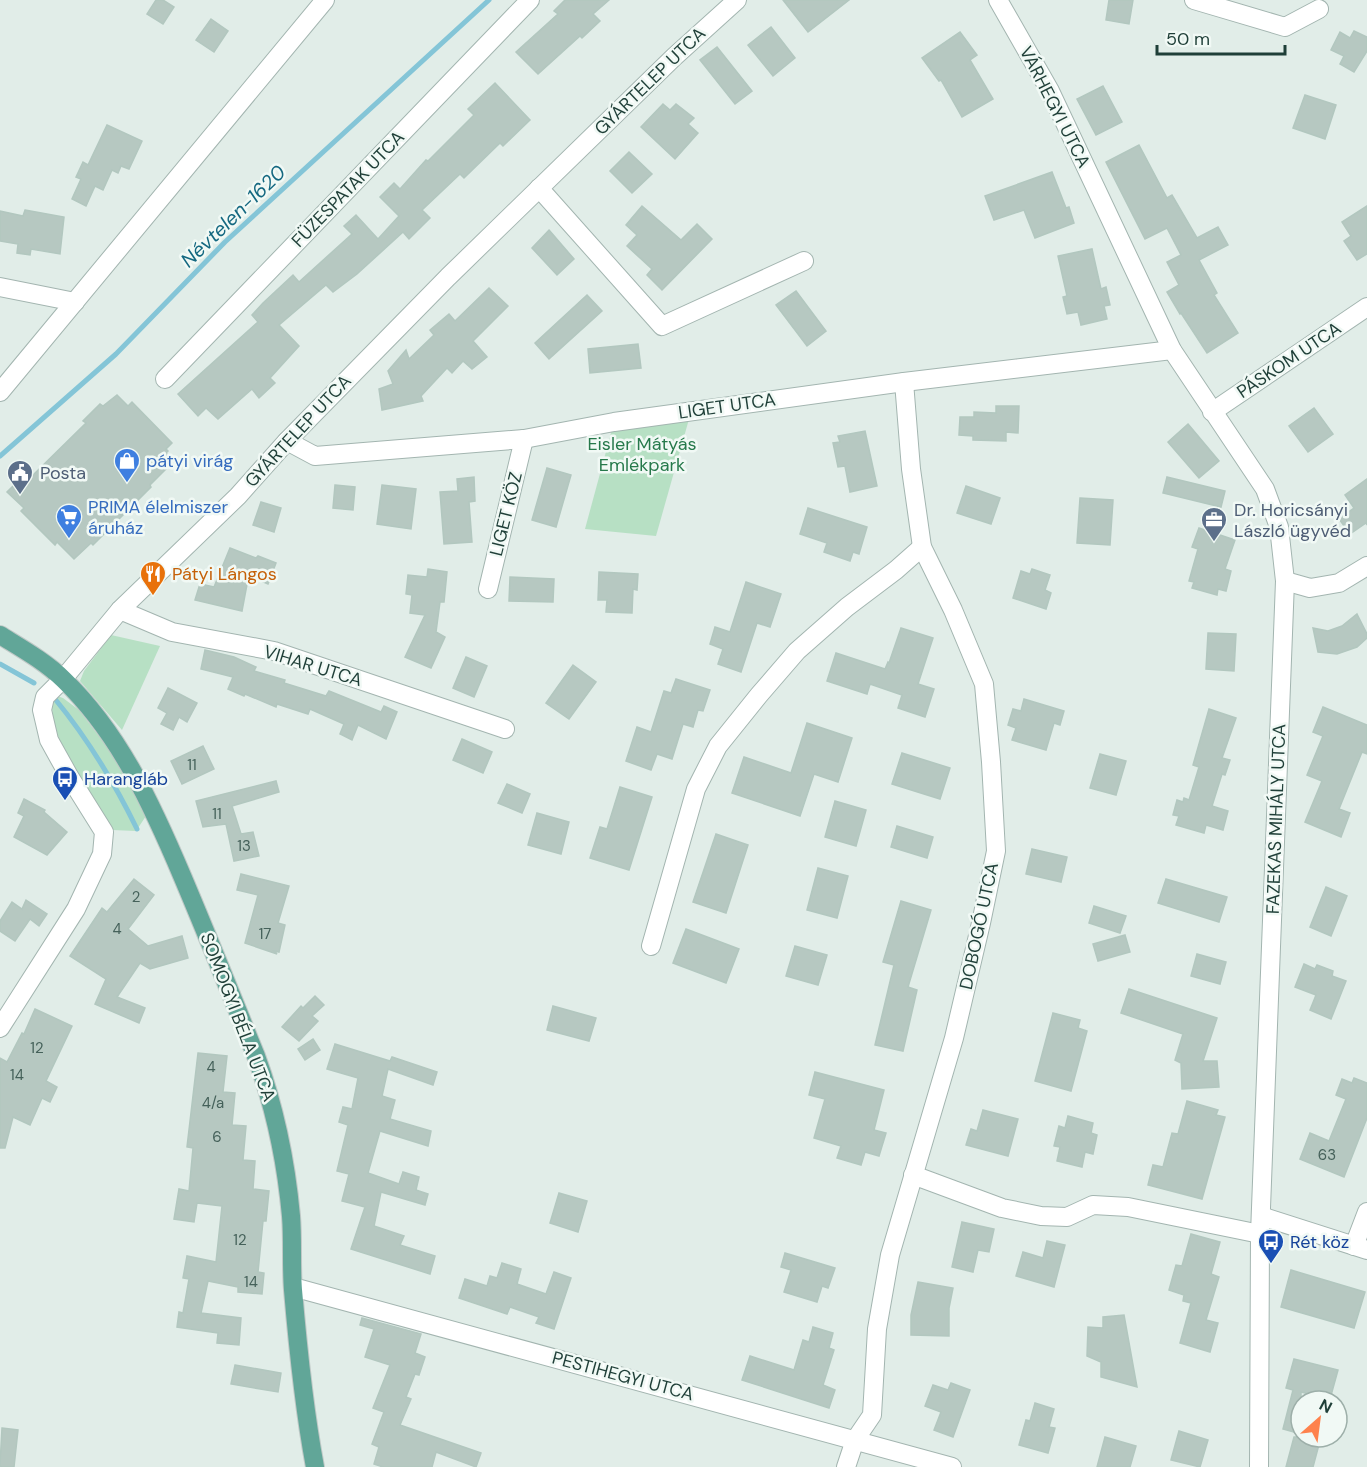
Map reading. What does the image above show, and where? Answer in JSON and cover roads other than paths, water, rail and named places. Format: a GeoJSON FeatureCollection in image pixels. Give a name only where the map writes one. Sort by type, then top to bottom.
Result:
{"type":"FeatureCollection","features":[{"type":"Feature","properties":{"kind":"main road","name":"SOMOGYI BÉLA UTCA"},"geometry":{"type":"LineString","coordinates":[[0,635],[63,679],[97,717],[125,757],[155,812],[256,1056],[270,1095],[288,1183],[293,1287],[302,1382],[315,1467]]}},
{"type":"Feature","properties":{"kind":"street","name":"FÜZESPATAK UTCA"},"geometry":{"type":"LineString","coordinates":[[165,379],[530,0]]}},
{"type":"Feature","properties":{"kind":"street","name":"GYÁRTELEP UTCA"},"geometry":{"type":"LineString","coordinates":[[0,1028],[76,909],[102,854],[104,832],[49,740],[42,710],[45,697],[63,679],[120,610],[238,496],[287,441],[447,277],[737,0]]}},
{"type":"Feature","properties":{"kind":"street","name":"VÁRHEGYI UTCA"},"geometry":{"type":"LineString","coordinates":[[998,0],[1050,91],[1107,217]]}},
{"type":"Feature","properties":{"kind":"street"},"geometry":{"type":"LineString","coordinates":[[1194,0],[1285,27],[1319,9]]}},
{"type":"Feature","properties":{"kind":"street"},"geometry":{"type":"LineString","coordinates":[[0,392],[319,2]]}},
{"type":"Feature","properties":{"kind":"street"},"geometry":{"type":"LineString","coordinates":[[539,188],[662,326],[804,261]]}},
{"type":"Feature","properties":{"kind":"street","name":"FAZEKAS MIHÁLY UTCA"},"geometry":{"type":"LineString","coordinates":[[1107,217],[1172,350],[1265,489],[1279,527],[1286,581],[1261,1225],[1258,1467]]}},
{"type":"Feature","properties":{"kind":"street"},"geometry":{"type":"LineString","coordinates":[[0,287],[75,302]]}},
{"type":"Feature","properties":{"kind":"street","name":"PÁSKOM UTCA"},"geometry":{"type":"LineString","coordinates":[[1212,412],[1367,307]]}},
{"type":"Feature","properties":{"kind":"street","name":"LIGET UTCA"},"geometry":{"type":"LineString","coordinates":[[287,441],[315,456],[524,439],[614,422],[904,382],[1172,350]]}},
{"type":"Feature","properties":{"kind":"street","name":"DOBOGÓ UTCA"},"geometry":{"type":"LineString","coordinates":[[846,1467],[855,1440],[872,1415],[877,1329],[890,1255],[954,1038],[996,851],[984,684],[953,610],[922,546],[911,469],[904,382]]}},
{"type":"Feature","properties":{"kind":"street","name":"LIGET KÖZ"},"geometry":{"type":"LineString","coordinates":[[488,589],[524,439]]}},
{"type":"Feature","properties":{"kind":"street"},"geometry":{"type":"LineString","coordinates":[[651,946],[696,789],[718,746],[797,651],[922,546]]}},
{"type":"Feature","properties":{"kind":"street"},"geometry":{"type":"LineString","coordinates":[[1286,581],[1310,588],[1339,583],[1367,566]]}},
{"type":"Feature","properties":{"kind":"street","name":"VIHAR UTCA"},"geometry":{"type":"LineString","coordinates":[[120,610],[172,632],[273,651],[505,729]]}},
{"type":"Feature","properties":{"kind":"street"},"geometry":{"type":"LineString","coordinates":[[913,1175],[1002,1208],[1041,1216],[1067,1217],[1094,1205],[1128,1207],[1261,1225],[1360,1248],[1367,1212]]}},
{"type":"Feature","properties":{"kind":"street","name":"PESTIHEGYI UTCA"},"geometry":{"type":"LineString","coordinates":[[293,1287],[952,1467]]}},
{"type":"Feature","properties":{"kind":"waterway","name":"Névtelen-1620"},"geometry":{"type":"LineString","coordinates":[[0,456],[116,354],[225,242],[489,0]]}},
{"type":"Feature","properties":{"kind":"waterway"},"geometry":{"type":"LineString","coordinates":[[0,664],[34,683]]}},
{"type":"Feature","properties":{"kind":"waterway"},"geometry":{"type":"LineString","coordinates":[[55,699],[100,761],[137,829]]}},
{"type":"Feature","properties":{"kind":"place","name":"pátyi virág"},"geometry":{"type":"Point","coordinates":[127,484]}},
{"type":"Feature","properties":{"kind":"place","name":"Posta"},"geometry":{"type":"Point","coordinates":[20,496]}},
{"type":"Feature","properties":{"kind":"place","name":"PRIMA élelmiszer áruház"},"geometry":{"type":"Point","coordinates":[69,540]}},
{"type":"Feature","properties":{"kind":"place","name":"Dr. Horicsányi László ügyvéd"},"geometry":{"type":"Point","coordinates":[1214,543]}},
{"type":"Feature","properties":{"kind":"place","name":"Pátyi Lángos"},"geometry":{"type":"Point","coordinates":[153,597]}},
{"type":"Feature","properties":{"kind":"place","name":"Harangláb"},"geometry":{"type":"Point","coordinates":[65,802]}},
{"type":"Feature","properties":{"kind":"place","name":"Rét köz"},"geometry":{"type":"Point","coordinates":[1271,1265]}},
{"type":"Feature","properties":{"kind":"park label","name":"Eisler Mátyás Emlékpark"},"geometry":{"type":"Point","coordinates":[642,454]}}]}
